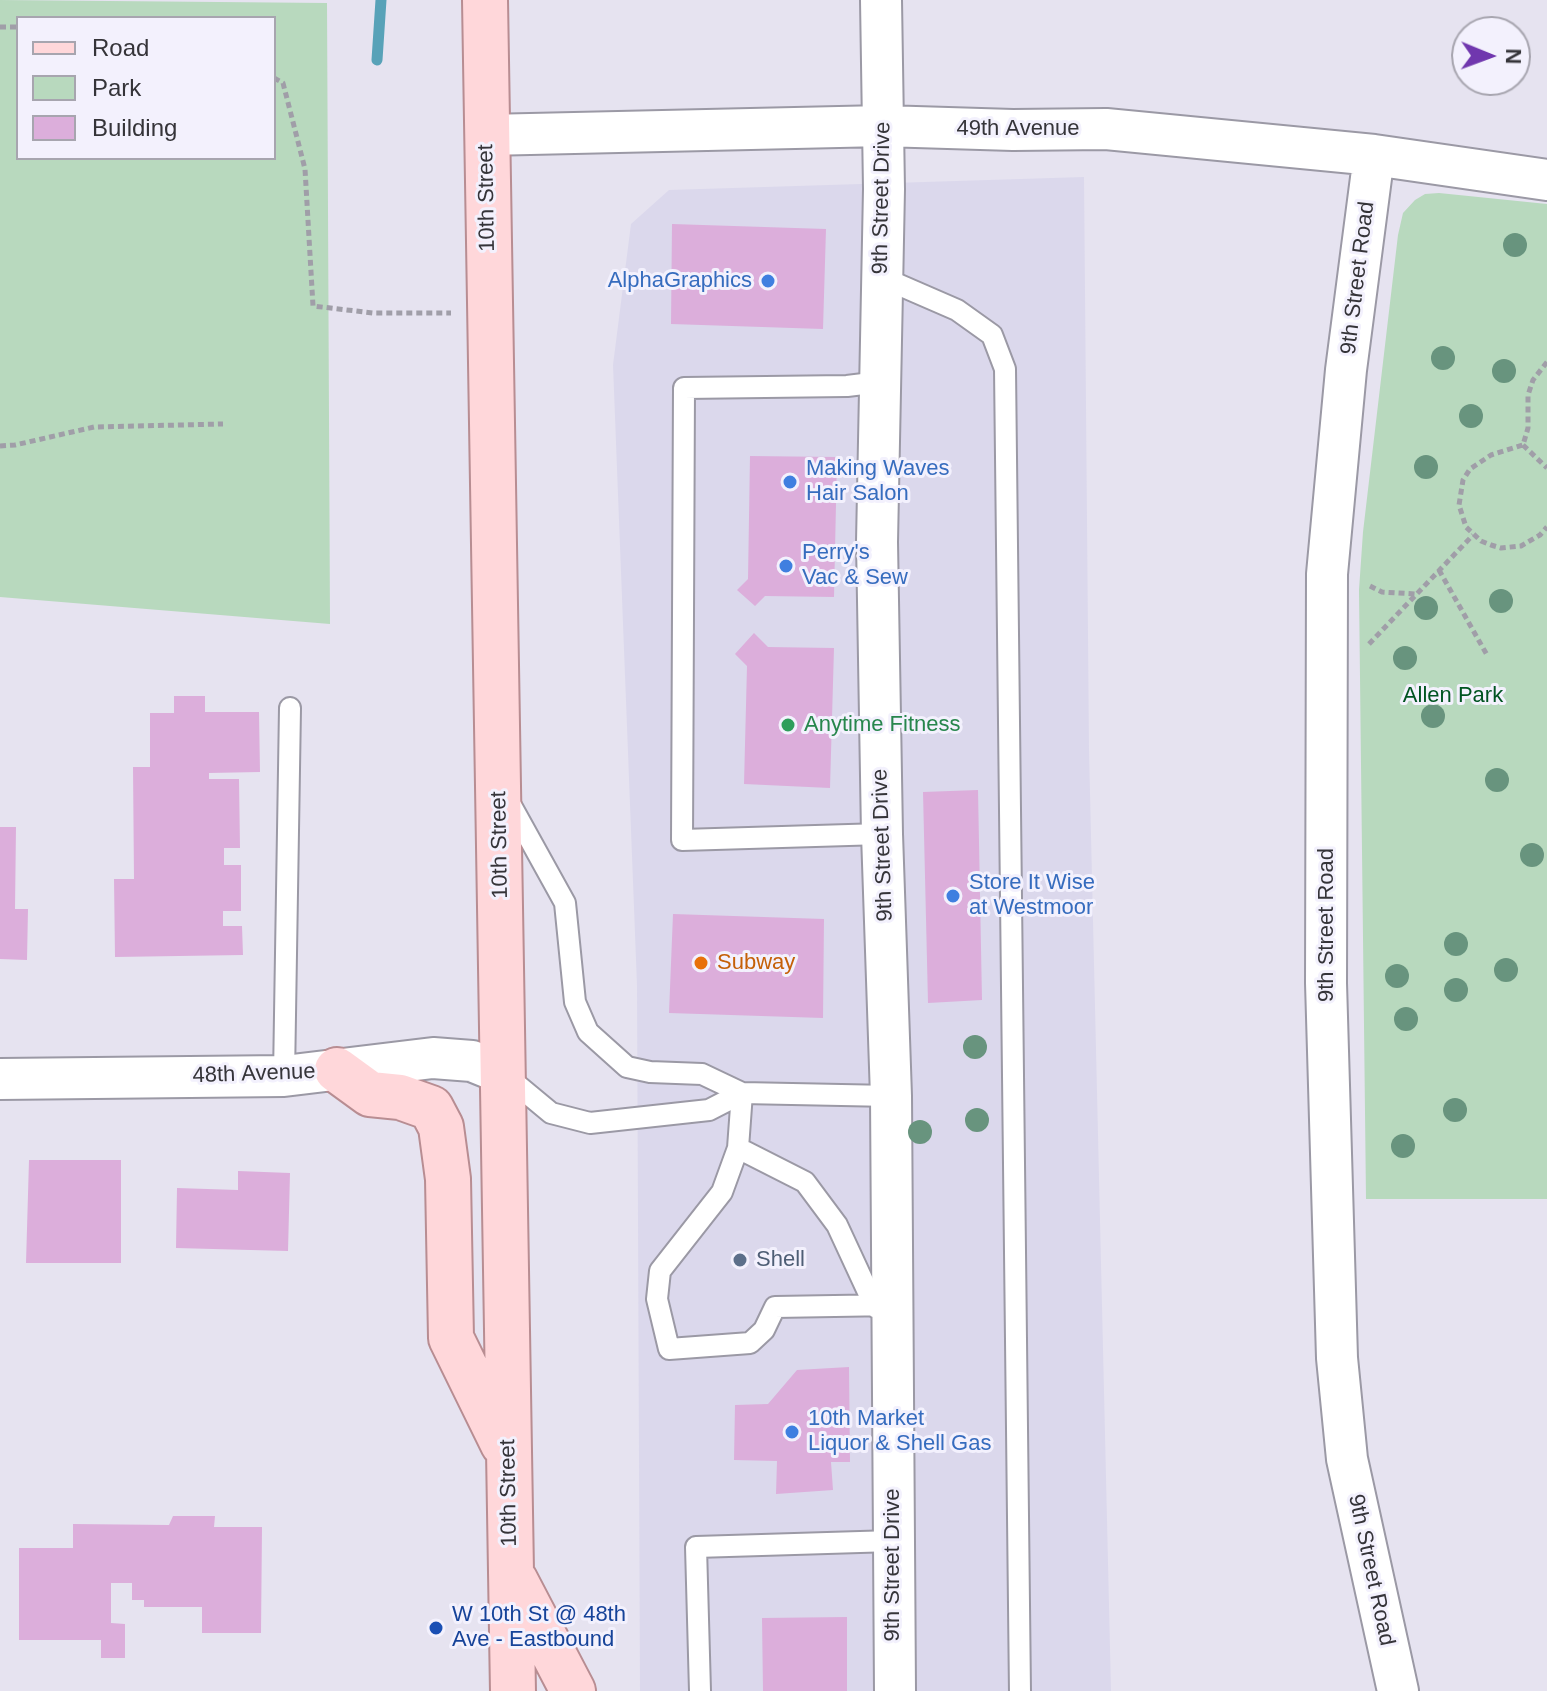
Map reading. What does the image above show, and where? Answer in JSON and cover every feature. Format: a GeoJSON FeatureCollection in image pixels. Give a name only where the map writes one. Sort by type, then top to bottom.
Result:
{"type":"FeatureCollection","features":[{"type":"Feature","properties":{"kind":"main road","name":"10th Street"},"geometry":{"type":"LineString","coordinates":[[485,0],[513,1691]]}},
{"type":"Feature","properties":{"kind":"main road"},"geometry":{"type":"LineString","coordinates":[[337,1070],[370,1094],[400,1097],[431,1108],[441,1127],[448,1179],[451,1338],[509,1456]]}},
{"type":"Feature","properties":{"kind":"main road"},"geometry":{"type":"LineString","coordinates":[[510,1570],[573,1691]]}},
{"type":"Feature","properties":{"kind":"street","name":"9th Street Drive"},"geometry":{"type":"LineString","coordinates":[[881,0],[883,126],[877,542],[891,1096],[884,1306],[895,1691]]}},
{"type":"Feature","properties":{"kind":"street","name":"49th Avenue"},"geometry":{"type":"LineString","coordinates":[[486,135],[883,126],[1106,129],[1374,155],[1547,180]]}},
{"type":"Feature","properties":{"kind":"street","name":"9th Street Road"},"geometry":{"type":"LineString","coordinates":[[1374,155],[1346,370],[1327,574],[1326,983],[1337,1358],[1347,1459],[1398,1691]]}},
{"type":"Feature","properties":{"kind":"street","name":"48th Avenue"},"geometry":{"type":"LineString","coordinates":[[0,1079],[284,1076],[433,1058],[472,1061],[504,1074]]}},
{"type":"Feature","properties":{"kind":"lane"},"geometry":{"type":"LineString","coordinates":[[881,277],[957,310],[992,335],[1005,369],[1020,1691]]}},
{"type":"Feature","properties":{"kind":"lane"},"geometry":{"type":"LineString","coordinates":[[880,382],[847,386],[684,388],[682,840],[882,834]]}},
{"type":"Feature","properties":{"kind":"lane"},"geometry":{"type":"LineString","coordinates":[[284,1076],[290,708]]}},
{"type":"Feature","properties":{"kind":"lane"},"geometry":{"type":"LineString","coordinates":[[499,784],[565,903],[575,1002],[588,1032],[627,1067],[650,1072],[702,1074],[742,1093],[891,1096]]}},
{"type":"Feature","properties":{"kind":"lane"},"geometry":{"type":"LineString","coordinates":[[504,1074],[551,1113],[590,1123],[709,1110],[742,1093]]}},
{"type":"Feature","properties":{"kind":"lane"},"geometry":{"type":"LineString","coordinates":[[738,1148],[805,1182],[837,1225],[884,1306],[775,1307],[764,1330],[750,1343],[669,1349],[657,1299],[660,1271],[722,1192],[738,1148],[742,1093]]}},
{"type":"Feature","properties":{"kind":"lane"},"geometry":{"type":"LineString","coordinates":[[700,1691],[696,1547],[893,1541]]}},
{"type":"Feature","properties":{"kind":"path"},"geometry":{"type":"LineString","coordinates":[[276,79],[283,83],[305,169],[313,306],[373,313],[489,313]]}},
{"type":"Feature","properties":{"kind":"path"},"geometry":{"type":"LineString","coordinates":[[1523,445],[1528,428],[1528,395],[1533,380],[1547,362]]}},
{"type":"Feature","properties":{"kind":"path"},"geometry":{"type":"LineString","coordinates":[[0,446],[94,427],[223,424]]}},
{"type":"Feature","properties":{"kind":"path"},"geometry":{"type":"LineString","coordinates":[[1523,445],[1547,468]]}},
{"type":"Feature","properties":{"kind":"path"},"geometry":{"type":"LineString","coordinates":[[1523,445],[1479,460],[1463,480],[1459,505],[1462,517],[1473,535],[1491,545],[1511,548],[1531,542],[1547,527]]}},
{"type":"Feature","properties":{"kind":"path"},"geometry":{"type":"LineString","coordinates":[[1369,644],[1473,535]]}},
{"type":"Feature","properties":{"kind":"path"},"geometry":{"type":"LineString","coordinates":[[1439,570],[1487,655]]}},
{"type":"Feature","properties":{"kind":"path"},"geometry":{"type":"LineString","coordinates":[[1370,586],[1382,592],[1416,594]]}},
{"type":"Feature","properties":{"kind":"shaded area"},"geometry":{"type":"Polygon","coordinates":[[[1084,177],[1089,750],[1111,1691],[640,1691],[637,985],[613,365],[631,224],[669,190],[1084,177]]]}},
{"type":"Feature","properties":{"kind":"green space"},"geometry":{"type":"Polygon","coordinates":[[[0,0],[327,3],[330,624],[0,597],[0,0]]]}},
{"type":"Feature","properties":{"kind":"green space","name":"Allen Park"},"geometry":{"type":"Polygon","coordinates":[[[1425,194],[1547,204],[1547,1199],[1366,1199],[1359,590],[1363,532],[1398,235],[1403,213],[1415,200],[1425,194]]]}},
{"type":"Feature","properties":{"kind":"building"},"geometry":{"type":"Polygon","coordinates":[[[672,224],[826,229],[823,329],[671,324],[672,224]]]}},
{"type":"Feature","properties":{"kind":"building"},"geometry":{"type":"Polygon","coordinates":[[[750,456],[837,457],[834,597],[765,596],[755,606],[737,590],[748,579],[750,456]]]}},
{"type":"Feature","properties":{"kind":"building","name":"Anytime Fitness"},"geometry":{"type":"Polygon","coordinates":[[[754,633],[768,647],[834,648],[830,788],[744,784],[747,666],[735,654],[754,633]]]}},
{"type":"Feature","properties":{"kind":"building"},"geometry":{"type":"Polygon","coordinates":[[[174,696],[205,696],[205,712],[259,712],[260,772],[209,773],[209,779],[239,779],[240,848],[224,848],[224,865],[241,865],[241,911],[223,911],[223,926],[242,926],[243,955],[115,957],[114,879],[134,879],[133,767],[150,767],[150,713],[174,713],[174,696]]]}},
{"type":"Feature","properties":{"kind":"building","name":"Store It Wise at Westmoor"},"geometry":{"type":"Polygon","coordinates":[[[978,790],[982,1000],[928,1003],[923,792],[978,790]]]}},
{"type":"Feature","properties":{"kind":"building"},"geometry":{"type":"Polygon","coordinates":[[[0,827],[16,827],[15,909],[28,909],[27,960],[0,959],[0,827]]]}},
{"type":"Feature","properties":{"kind":"building"},"geometry":{"type":"Polygon","coordinates":[[[673,914],[824,919],[823,1018],[669,1013],[673,914]]]}},
{"type":"Feature","properties":{"kind":"building"},"geometry":{"type":"Polygon","coordinates":[[[29,1160],[121,1160],[121,1263],[26,1263],[29,1160]]]}},
{"type":"Feature","properties":{"kind":"building"},"geometry":{"type":"Polygon","coordinates":[[[238,1171],[290,1173],[288,1251],[176,1248],[177,1188],[238,1190],[238,1171]]]}},
{"type":"Feature","properties":{"kind":"building","name":"10th Market Liquor & Shell Gas"},"geometry":{"type":"Polygon","coordinates":[[[849,1367],[850,1462],[831,1462],[833,1490],[776,1494],[777,1461],[734,1460],[735,1405],[768,1404],[797,1370],[849,1367]]]}},
{"type":"Feature","properties":{"kind":"building"},"geometry":{"type":"Polygon","coordinates":[[[173,1516],[215,1516],[214,1527],[262,1527],[261,1633],[202,1633],[202,1607],[144,1607],[144,1600],[132,1600],[132,1583],[111,1583],[111,1623],[125,1624],[125,1658],[101,1658],[101,1640],[19,1640],[19,1548],[73,1548],[73,1524],[169,1525],[173,1516]]]}},
{"type":"Feature","properties":{"kind":"building"},"geometry":{"type":"Polygon","coordinates":[[[847,1617],[847,1691],[763,1691],[762,1618],[847,1617]]]}},
{"type":"Feature","properties":{"kind":"waterway"},"geometry":{"type":"LineString","coordinates":[[377,60],[381,0]]}},
{"type":"Feature","properties":{"kind":"place","name":"AlphaGraphics"},"geometry":{"type":"Point","coordinates":[768,281]}},
{"type":"Feature","properties":{"kind":"place","name":"Making Waves Hair Salon"},"geometry":{"type":"Point","coordinates":[790,482]}},
{"type":"Feature","properties":{"kind":"place","name":"Perry's Vac & Sew"},"geometry":{"type":"Point","coordinates":[786,566]}},
{"type":"Feature","properties":{"kind":"place","name":"Anytime Fitness"},"geometry":{"type":"Point","coordinates":[788,725]}},
{"type":"Feature","properties":{"kind":"place","name":"Store It Wise at Westmoor"},"geometry":{"type":"Point","coordinates":[953,896]}},
{"type":"Feature","properties":{"kind":"place","name":"Subway"},"geometry":{"type":"Point","coordinates":[701,963]}},
{"type":"Feature","properties":{"kind":"place","name":"Shell"},"geometry":{"type":"Point","coordinates":[740,1260]}},
{"type":"Feature","properties":{"kind":"place","name":"10th Market Liquor & Shell Gas"},"geometry":{"type":"Point","coordinates":[792,1432]}},
{"type":"Feature","properties":{"kind":"place","name":"W 10th St @ 48th Ave - Eastbound"},"geometry":{"type":"Point","coordinates":[436,1628]}}]}
